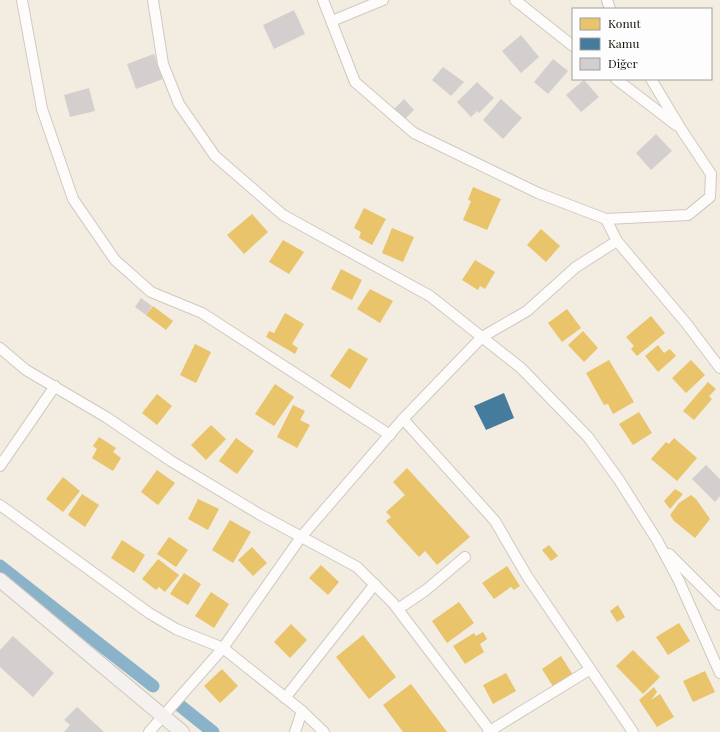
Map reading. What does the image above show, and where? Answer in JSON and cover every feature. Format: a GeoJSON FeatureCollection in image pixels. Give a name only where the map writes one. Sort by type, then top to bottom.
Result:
{"type":"FeatureCollection","features":[{"type":"Feature","properties":{"kind":"street"},"geometry":{"type":"LineString","coordinates":[[22,0],[42,109],[73,199],[114,260],[151,292],[202,312],[390,434]]}},
{"type":"Feature","properties":{"kind":"street"},"geometry":{"type":"LineString","coordinates":[[153,0],[165,71],[179,104],[215,156],[283,215],[430,296],[521,368],[588,437],[619,480],[657,540],[679,580],[720,673]]}},
{"type":"Feature","properties":{"kind":"street"},"geometry":{"type":"LineString","coordinates":[[323,0],[355,82],[414,133],[538,193],[606,220],[688,215],[710,197],[711,174],[680,129],[652,80]]}},
{"type":"Feature","properties":{"kind":"street"},"geometry":{"type":"LineString","coordinates":[[332,21],[383,0]]}},
{"type":"Feature","properties":{"kind":"street"},"geometry":{"type":"LineString","coordinates":[[515,0],[572,45]]}},
{"type":"Feature","properties":{"kind":"street"},"geometry":{"type":"LineString","coordinates":[[617,80],[680,129]]}},
{"type":"Feature","properties":{"kind":"street"},"geometry":{"type":"LineString","coordinates":[[606,220],[616,241],[686,323],[720,368]]}},
{"type":"Feature","properties":{"kind":"street"},"geometry":{"type":"LineString","coordinates":[[149,732],[223,648],[301,537],[403,419],[482,337],[527,310],[576,267],[616,241]]}},
{"type":"Feature","properties":{"kind":"street"},"geometry":{"type":"LineString","coordinates":[[0,348],[26,370],[55,386],[178,465],[259,514],[358,567],[398,609],[490,732],[589,670]]}},
{"type":"Feature","properties":{"kind":"street"},"geometry":{"type":"LineString","coordinates":[[0,466],[55,386]]}},
{"type":"Feature","properties":{"kind":"street"},"geometry":{"type":"LineString","coordinates":[[403,419],[495,521],[528,576],[589,670],[633,732]]}},
{"type":"Feature","properties":{"kind":"street"},"geometry":{"type":"LineString","coordinates":[[0,505],[149,613],[176,628],[223,648],[302,711],[324,732]]}},
{"type":"Feature","properties":{"kind":"street"},"geometry":{"type":"LineString","coordinates":[[657,540],[720,605]]}},
{"type":"Feature","properties":{"kind":"street"},"geometry":{"type":"LineString","coordinates":[[398,609],[426,590],[465,557]]}},
{"type":"Feature","properties":{"kind":"street"},"geometry":{"type":"LineString","coordinates":[[0,580],[182,732]]}},
{"type":"Feature","properties":{"kind":"street"},"geometry":{"type":"LineString","coordinates":[[285,698],[375,584]]}},
{"type":"Feature","properties":{"kind":"street"},"geometry":{"type":"LineString","coordinates":[[295,732],[302,711]]}},
{"type":"Feature","properties":{"kind":"building: Konut"},"geometry":{"type":"Polygon","coordinates":[[[473,187],[501,199],[487,230],[463,220],[471,201],[468,200],[473,187]]]}},
{"type":"Feature","properties":{"kind":"building: Konut"},"geometry":{"type":"Polygon","coordinates":[[[364,208],[386,219],[372,245],[359,238],[361,232],[354,228],[364,208]]]}},
{"type":"Feature","properties":{"kind":"building: Konut"},"geometry":{"type":"Polygon","coordinates":[[[252,214],[268,232],[244,254],[227,235],[252,214]]]}},
{"type":"Feature","properties":{"kind":"building: Konut"},"geometry":{"type":"Polygon","coordinates":[[[392,228],[414,237],[403,262],[382,253],[392,228]]]}},
{"type":"Feature","properties":{"kind":"building: Konut"},"geometry":{"type":"Polygon","coordinates":[[[541,229],[560,246],[546,262],[527,245],[541,229]]]}},
{"type":"Feature","properties":{"kind":"building: Konut"},"geometry":{"type":"Polygon","coordinates":[[[283,240],[304,252],[289,274],[269,262],[283,240]]]}},
{"type":"Feature","properties":{"kind":"building: Konut"},"geometry":{"type":"Polygon","coordinates":[[[475,260],[495,272],[485,289],[480,286],[478,290],[462,280],[475,260]]]}},
{"type":"Feature","properties":{"kind":"building: Konut"},"geometry":{"type":"Polygon","coordinates":[[[341,269],[362,280],[352,300],[331,289],[341,269]]]}},
{"type":"Feature","properties":{"kind":"building: Konut"},"geometry":{"type":"Polygon","coordinates":[[[370,289],[393,301],[380,323],[357,309],[370,289]]]}},
{"type":"Feature","properties":{"kind":"building: Konut"},"geometry":{"type":"Polygon","coordinates":[[[153,306],[173,321],[166,330],[146,315],[153,306]]]}},
{"type":"Feature","properties":{"kind":"building: Konut"},"geometry":{"type":"Polygon","coordinates":[[[567,309],[581,328],[562,342],[548,323],[567,309]]]}},
{"type":"Feature","properties":{"kind":"building: Konut"},"geometry":{"type":"Polygon","coordinates":[[[285,313],[304,324],[292,344],[298,348],[295,354],[266,337],[269,331],[274,333],[285,313]]]}},
{"type":"Feature","properties":{"kind":"building: Konut"},"geometry":{"type":"Polygon","coordinates":[[[651,316],[665,333],[637,356],[631,349],[634,346],[626,337],[651,316]]]}},
{"type":"Feature","properties":{"kind":"building: Konut"},"geometry":{"type":"Polygon","coordinates":[[[583,331],[598,348],[584,362],[568,345],[583,331]]]}},
{"type":"Feature","properties":{"kind":"building: Konut"},"geometry":{"type":"Polygon","coordinates":[[[195,344],[211,352],[196,383],[180,375],[195,344]]]}},
{"type":"Feature","properties":{"kind":"building: Konut"},"geometry":{"type":"Polygon","coordinates":[[[658,345],[664,353],[670,349],[676,356],[658,372],[645,356],[658,345]]]}},
{"type":"Feature","properties":{"kind":"building: Konut"},"geometry":{"type":"Polygon","coordinates":[[[349,348],[368,359],[350,389],[330,376],[349,348]]]}},
{"type":"Feature","properties":{"kind":"building: Konut"},"geometry":{"type":"Polygon","coordinates":[[[609,360],[634,402],[613,414],[608,404],[604,405],[586,373],[609,360]]]}},
{"type":"Feature","properties":{"kind":"building: Konut"},"geometry":{"type":"Polygon","coordinates":[[[691,360],[705,375],[686,393],[672,378],[691,360]]]}},
{"type":"Feature","properties":{"kind":"building: Konut"},"geometry":{"type":"Polygon","coordinates":[[[708,382],[716,389],[709,396],[712,399],[694,420],[683,411],[708,382]]]}},
{"type":"Feature","properties":{"kind":"building: Konut"},"geometry":{"type":"Polygon","coordinates":[[[275,384],[294,397],[274,426],[255,414],[275,384]]]}},
{"type":"Feature","properties":{"kind":"building: Konut"},"geometry":{"type":"Polygon","coordinates":[[[157,394],[172,406],[157,425],[142,413],[157,394]]]}},
{"type":"Feature","properties":{"kind":"building: Konut"},"geometry":{"type":"Polygon","coordinates":[[[293,405],[305,411],[300,420],[310,425],[297,448],[277,437],[293,405]]]}},
{"type":"Feature","properties":{"kind":"building: Konut"},"geometry":{"type":"Polygon","coordinates":[[[639,412],[652,433],[633,445],[619,424],[639,412]]]}},
{"type":"Feature","properties":{"kind":"building: Konut"},"geometry":{"type":"Polygon","coordinates":[[[211,425],[226,439],[206,460],[191,445],[211,425]]]}},
{"type":"Feature","properties":{"kind":"building: Konut"},"geometry":{"type":"Polygon","coordinates":[[[99,437],[116,448],[113,452],[121,458],[113,471],[92,458],[97,449],[93,446],[99,437]]]}},
{"type":"Feature","properties":{"kind":"building: Konut"},"geometry":{"type":"Polygon","coordinates":[[[236,438],[254,451],[237,474],[219,461],[236,438]]]}},
{"type":"Feature","properties":{"kind":"building: Konut"},"geometry":{"type":"Polygon","coordinates":[[[674,438],[697,458],[677,481],[651,459],[666,442],[669,444],[674,438]]]}},
{"type":"Feature","properties":{"kind":"building: Konut"},"geometry":{"type":"Polygon","coordinates":[[[407,468],[470,537],[437,565],[425,551],[419,557],[386,521],[391,517],[386,512],[405,495],[393,482],[407,468]]]}},
{"type":"Feature","properties":{"kind":"building: Konut"},"geometry":{"type":"Polygon","coordinates":[[[157,470],[175,483],[158,505],[141,492],[157,470]]]}},
{"type":"Feature","properties":{"kind":"building: Konut"},"geometry":{"type":"Polygon","coordinates":[[[63,477],[80,491],[63,512],[46,499],[63,477]]]}},
{"type":"Feature","properties":{"kind":"building: Konut"},"geometry":{"type":"Polygon","coordinates":[[[675,489],[683,494],[670,509],[664,501],[675,489]]]}},
{"type":"Feature","properties":{"kind":"building: Konut"},"geometry":{"type":"Polygon","coordinates":[[[82,494],[99,505],[85,527],[68,515],[82,494]]]}},
{"type":"Feature","properties":{"kind":"building: Konut"},"geometry":{"type":"Polygon","coordinates":[[[691,495],[696,499],[710,519],[695,538],[674,521],[670,515],[679,503],[691,495]]]}},
{"type":"Feature","properties":{"kind":"building: Konut"},"geometry":{"type":"Polygon","coordinates":[[[198,499],[219,509],[208,530],[188,519],[198,499]]]}},
{"type":"Feature","properties":{"kind":"building: Konut"},"geometry":{"type":"Polygon","coordinates":[[[230,520],[251,532],[233,563],[212,550],[230,520]]]}},
{"type":"Feature","properties":{"kind":"building: Konut"},"geometry":{"type":"Polygon","coordinates":[[[169,537],[188,550],[176,567],[157,554],[169,537]]]}},
{"type":"Feature","properties":{"kind":"building: Konut"},"geometry":{"type":"Polygon","coordinates":[[[122,540],[145,555],[134,573],[111,558],[122,540]]]}},
{"type":"Feature","properties":{"kind":"building: Konut"},"geometry":{"type":"Polygon","coordinates":[[[549,545],[558,556],[551,561],[542,550],[549,545]]]}},
{"type":"Feature","properties":{"kind":"building: Konut"},"geometry":{"type":"Polygon","coordinates":[[[252,547],[267,563],[253,576],[238,560],[252,547]]]}},
{"type":"Feature","properties":{"kind":"building: Konut"},"geometry":{"type":"Polygon","coordinates":[[[158,559],[179,575],[165,592],[159,587],[156,590],[142,579],[158,559]]]}},
{"type":"Feature","properties":{"kind":"building: Konut"},"geometry":{"type":"Polygon","coordinates":[[[321,565],[339,582],[328,595],[309,578],[321,565]]]}},
{"type":"Feature","properties":{"kind":"building: Konut"},"geometry":{"type":"Polygon","coordinates":[[[507,566],[520,586],[514,590],[511,587],[494,599],[482,583],[507,566]]]}},
{"type":"Feature","properties":{"kind":"building: Konut"},"geometry":{"type":"Polygon","coordinates":[[[184,573],[201,584],[188,605],[170,594],[184,573]]]}},
{"type":"Feature","properties":{"kind":"building: Konut"},"geometry":{"type":"Polygon","coordinates":[[[211,592],[229,604],[214,628],[195,616],[211,592]]]}},
{"type":"Feature","properties":{"kind":"building: Konut"},"geometry":{"type":"Polygon","coordinates":[[[459,602],[474,623],[447,643],[432,621],[459,602]]]}},
{"type":"Feature","properties":{"kind":"building: Konut"},"geometry":{"type":"Polygon","coordinates":[[[618,605],[625,617],[617,622],[610,611],[618,605]]]}},
{"type":"Feature","properties":{"kind":"building: Konut"},"geometry":{"type":"Polygon","coordinates":[[[679,623],[690,641],[668,655],[656,637],[679,623]]]}},
{"type":"Feature","properties":{"kind":"building: Konut"},"geometry":{"type":"Polygon","coordinates":[[[291,624],[307,640],[290,658],[274,642],[291,624]]]}},
{"type":"Feature","properties":{"kind":"building: Konut"},"geometry":{"type":"Polygon","coordinates":[[[483,632],[487,639],[480,644],[484,652],[465,664],[453,646],[474,633],[476,636],[483,632]]]}},
{"type":"Feature","properties":{"kind":"building: Konut"},"geometry":{"type":"Polygon","coordinates":[[[363,635],[396,677],[369,699],[336,657],[363,635]]]}},
{"type":"Feature","properties":{"kind":"building: Konut"},"geometry":{"type":"Polygon","coordinates":[[[633,650],[660,677],[643,694],[616,666],[633,650]]]}},
{"type":"Feature","properties":{"kind":"building: Konut"},"geometry":{"type":"Polygon","coordinates":[[[561,656],[573,675],[554,688],[542,669],[561,656]]]}},
{"type":"Feature","properties":{"kind":"building: Konut"},"geometry":{"type":"Polygon","coordinates":[[[222,669],[238,686],[220,703],[204,686],[222,669]]]}},
{"type":"Feature","properties":{"kind":"building: Konut"},"geometry":{"type":"Polygon","coordinates":[[[705,671],[715,692],[693,702],[683,681],[705,671]]]}},
{"type":"Feature","properties":{"kind":"building: Konut"},"geometry":{"type":"Polygon","coordinates":[[[506,673],[516,691],[493,704],[483,685],[506,673]]]}},
{"type":"Feature","properties":{"kind":"building: Konut"},"geometry":{"type":"Polygon","coordinates":[[[411,684],[447,732],[403,732],[383,705],[411,684]]]}},
{"type":"Feature","properties":{"kind":"building: Konut"},"geometry":{"type":"Polygon","coordinates":[[[654,687],[657,692],[651,700],[660,694],[674,717],[657,727],[639,700],[654,687]]]}},
{"type":"Feature","properties":{"kind":"building: Kamu"},"geometry":{"type":"Polygon","coordinates":[[[504,393],[514,418],[486,430],[474,406],[504,393]]]}},
{"type":"Feature","properties":{"kind":"building: Diğer"},"geometry":{"type":"Polygon","coordinates":[[[294,10],[305,34],[274,49],[263,25],[294,10]]]}},
{"type":"Feature","properties":{"kind":"building: Diğer"},"geometry":{"type":"Polygon","coordinates":[[[521,35],[539,57],[521,73],[502,51],[521,35]]]}},
{"type":"Feature","properties":{"kind":"building: Diğer"},"geometry":{"type":"Polygon","coordinates":[[[154,54],[163,79],[136,89],[127,64],[154,54]]]}},
{"type":"Feature","properties":{"kind":"building: Diğer"},"geometry":{"type":"Polygon","coordinates":[[[553,59],[568,71],[548,94],[534,82],[553,59]]]}},
{"type":"Feature","properties":{"kind":"building: Diğer"},"geometry":{"type":"Polygon","coordinates":[[[443,67],[464,82],[451,96],[432,80],[443,67]]]}},
{"type":"Feature","properties":{"kind":"building: Diğer"},"geometry":{"type":"Polygon","coordinates":[[[584,80],[599,97],[581,112],[566,95],[584,80]]]}},
{"type":"Feature","properties":{"kind":"building: Diğer"},"geometry":{"type":"Polygon","coordinates":[[[477,82],[494,98],[479,113],[477,111],[471,117],[457,102],[477,82]]]}},
{"type":"Feature","properties":{"kind":"building: Diğer"},"geometry":{"type":"Polygon","coordinates":[[[89,88],[95,111],[70,117],[64,95],[89,88]]]}},
{"type":"Feature","properties":{"kind":"building: Diğer"},"geometry":{"type":"Polygon","coordinates":[[[404,99],[414,110],[403,121],[393,110],[404,99]]]}},
{"type":"Feature","properties":{"kind":"building: Diğer"},"geometry":{"type":"Polygon","coordinates":[[[501,99],[522,118],[503,139],[483,120],[501,99]]]}},
{"type":"Feature","properties":{"kind":"building: Diğer"},"geometry":{"type":"Polygon","coordinates":[[[656,134],[672,151],[651,170],[636,153],[656,134]]]}},
{"type":"Feature","properties":{"kind":"building: Diğer"},"geometry":{"type":"Polygon","coordinates":[[[141,298],[152,306],[146,315],[135,307],[141,298]]]}},
{"type":"Feature","properties":{"kind":"building: Diğer"},"geometry":{"type":"Polygon","coordinates":[[[706,465],[720,479],[720,496],[715,502],[692,479],[706,465]]]}},
{"type":"Feature","properties":{"kind":"building: Diğer"},"geometry":{"type":"Polygon","coordinates":[[[13,636],[54,673],[33,697],[0,667],[0,650],[13,636]]]}},
{"type":"Feature","properties":{"kind":"building: Diğer"},"geometry":{"type":"Polygon","coordinates":[[[77,707],[104,732],[64,732],[70,725],[64,720],[77,707]]]}},
{"type":"Feature","properties":{"kind":"waterway"},"geometry":{"type":"LineString","coordinates":[[0,566],[153,686]]}},
{"type":"Feature","properties":{"kind":"waterway"},"geometry":{"type":"LineString","coordinates":[[178,704],[213,732]]}}]}
